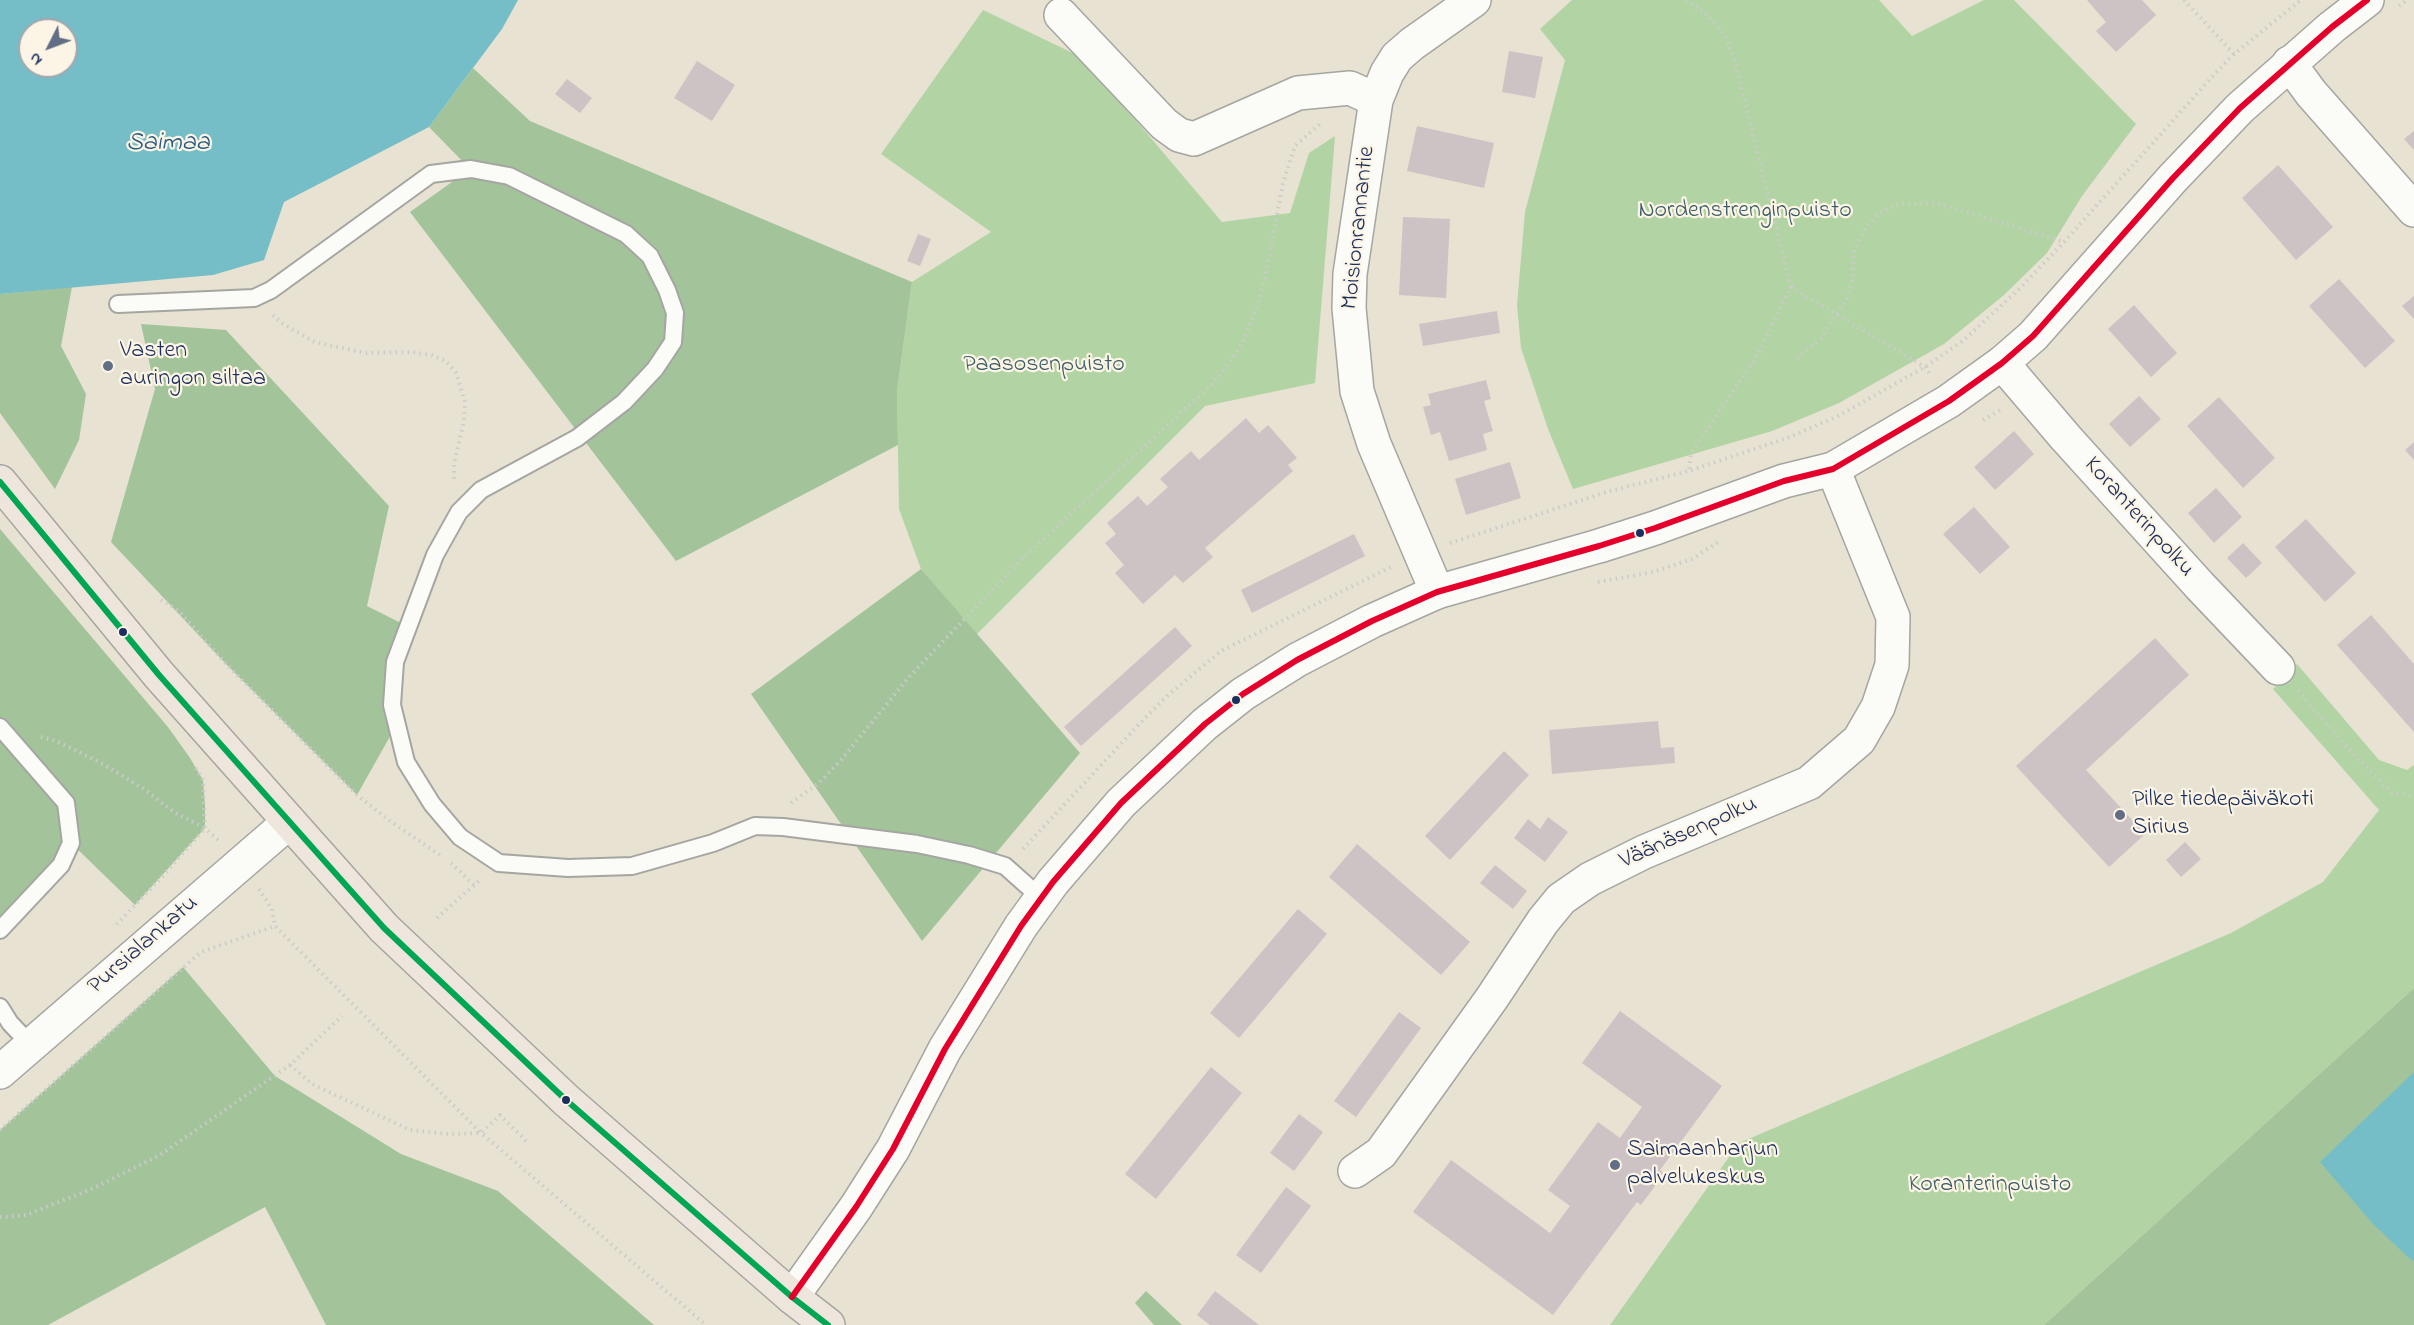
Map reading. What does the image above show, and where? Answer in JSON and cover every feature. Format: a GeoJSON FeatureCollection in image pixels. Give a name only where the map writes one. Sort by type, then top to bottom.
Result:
{"type":"FeatureCollection","features":[{"type":"Feature","properties":{"kind":"main road"},"geometry":{"type":"LineString","coordinates":[[0,482],[159,675],[384,928],[566,1101],[792,1297],[828,1325]]}},
{"type":"Feature","properties":{"kind":"street","name":"Moisionrannantie"},"geometry":{"type":"LineString","coordinates":[[1437,592],[1374,444],[1357,391],[1351,347],[1350,274],[1376,100],[1387,72],[1397,57],[1412,44],[1474,0]]}},
{"type":"Feature","properties":{"kind":"street"},"geometry":{"type":"LineString","coordinates":[[792,1297],[856,1207],[893,1149],[945,1049],[1021,926],[1041,898],[1085,842],[1154,770],[1205,724],[1243,694],[1297,660],[1372,621],[1437,592],[1599,546],[1784,481],[1833,469],[1949,401],[2002,363],[2033,336],[2240,108],[2289,63],[2367,0]]}},
{"type":"Feature","properties":{"kind":"street"},"geometry":{"type":"LineString","coordinates":[[1061,15],[1164,124],[1179,135],[1194,139],[1298,93],[1350,88],[1376,100]]}},
{"type":"Feature","properties":{"kind":"street"},"geometry":{"type":"LineString","coordinates":[[2289,63],[2311,93],[2414,210]]}},
{"type":"Feature","properties":{"kind":"street","name":"Koranterinpolku"},"geometry":{"type":"LineString","coordinates":[[2002,363],[2176,560],[2278,668]]}},
{"type":"Feature","properties":{"kind":"street","name":"Väänäsenpolku"},"geometry":{"type":"LineString","coordinates":[[1355,1171],[1380,1153],[1492,998],[1543,921],[1562,899],[1590,879],[1644,852],[1809,783],[1859,740],[1878,707],[1892,665],[1893,617],[1833,469]]}},
{"type":"Feature","properties":{"kind":"street","name":"Pursialankatu"},"geometry":{"type":"LineString","coordinates":[[0,1072],[289,822]]}},
{"type":"Feature","properties":{"kind":"lane"},"geometry":{"type":"LineString","coordinates":[[118,304],[254,298],[271,290],[431,174],[471,169],[509,176],[626,234],[650,256],[675,314],[673,342],[655,369],[624,402],[577,438],[481,490],[459,512],[435,555],[395,662],[392,705],[406,762],[432,804],[460,837],[499,863],[568,868],[632,866],[713,843],[754,826],[783,827],[917,844],[969,855],[1005,866],[1041,898]]}},
{"type":"Feature","properties":{"kind":"lane"},"geometry":{"type":"LineString","coordinates":[[0,728],[66,803],[71,843],[61,865],[0,930]]}},
{"type":"Feature","properties":{"kind":"lane"},"geometry":{"type":"LineString","coordinates":[[0,1007],[10,1023],[31,1045]]}},
{"type":"Feature","properties":{"kind":"path"},"geometry":{"type":"LineString","coordinates":[[1686,0],[1706,14],[1725,36],[1734,58],[1791,287],[1758,355],[1691,453],[1689,471]]}},
{"type":"Feature","properties":{"kind":"path"},"geometry":{"type":"LineString","coordinates":[[2184,0],[2234,54]]}},
{"type":"Feature","properties":{"kind":"path"},"geometry":{"type":"LineString","coordinates":[[1005,866],[1151,712],[1221,651],[1398,563],[1448,544],[1610,491],[1689,471],[1790,436],[1838,416],[1925,367],[1964,340],[2019,289],[2064,243],[2176,115],[2234,54],[2301,0]]}},
{"type":"Feature","properties":{"kind":"path"},"geometry":{"type":"LineString","coordinates":[[754,826],[820,782],[841,760],[908,678],[1023,558],[1212,384],[1227,366],[1244,339],[1257,306],[1265,278],[1283,183],[1295,146],[1307,133],[1328,118]]}},
{"type":"Feature","properties":{"kind":"path"},"geometry":{"type":"LineString","coordinates":[[1797,358],[1821,338],[1847,298],[1853,277],[1854,250],[1868,225],[1877,215],[1890,207],[1903,204],[1938,203],[2064,243]]}},
{"type":"Feature","properties":{"kind":"path"},"geometry":{"type":"LineString","coordinates":[[1791,287],[1925,367]]}},
{"type":"Feature","properties":{"kind":"path"},"geometry":{"type":"LineString","coordinates":[[254,298],[283,324],[315,342],[365,353],[412,352],[431,355],[446,361],[456,373],[465,402],[464,421],[454,464],[453,494],[459,512]]}},
{"type":"Feature","properties":{"kind":"path"},"geometry":{"type":"LineString","coordinates":[[161,600],[178,610],[233,671],[357,795],[390,821],[449,861],[474,885]]}},
{"type":"Feature","properties":{"kind":"path"},"geometry":{"type":"LineString","coordinates":[[2278,668],[2354,755],[2392,793],[2414,795]]}},
{"type":"Feature","properties":{"kind":"path"},"geometry":{"type":"LineString","coordinates":[[0,728],[56,741],[103,764],[144,789],[175,813],[205,828],[241,862],[272,909],[275,926],[481,1132],[667,1294],[706,1325]]}},
{"type":"Feature","properties":{"kind":"path"},"geometry":{"type":"LineString","coordinates":[[107,934],[205,828],[203,780],[195,765]]}},
{"type":"Feature","properties":{"kind":"path"},"geometry":{"type":"LineString","coordinates":[[437,918],[499,863]]}},
{"type":"Feature","properties":{"kind":"path"},"geometry":{"type":"LineString","coordinates":[[0,1130],[201,952],[275,926]]}},
{"type":"Feature","properties":{"kind":"path"},"geometry":{"type":"LineString","coordinates":[[0,1217],[26,1215],[94,1188],[160,1155],[290,1065],[342,1016]]}},
{"type":"Feature","properties":{"kind":"path"},"geometry":{"type":"LineString","coordinates":[[290,1065],[312,1084],[410,1130],[448,1134],[481,1132],[500,1115],[528,1143]]}},
{"type":"Feature","properties":{"kind":"green space","name":"Nordenstrenginpuisto"},"geometry":{"type":"Polygon","coordinates":[[[1572,0],[1879,0],[1912,36],[1984,0],[2014,0],[2136,124],[2082,196],[2047,253],[2004,295],[1944,344],[1839,403],[1772,431],[1573,489],[1548,429],[1521,348],[1517,305],[1525,212],[1565,60],[1540,29],[1572,0]]]}},
{"type":"Feature","properties":{"kind":"green space","name":"Paasosenpuisto"},"geometry":{"type":"Polygon","coordinates":[[[983,10],[1077,55],[1222,222],[1290,213],[1309,153],[1335,136],[1315,383],[1205,406],[976,635],[921,569],[899,509],[897,391],[912,282],[991,232],[881,154],[983,10]]]}},
{"type":"Feature","properties":{"kind":"green space"},"geometry":{"type":"Polygon","coordinates":[[[473,68],[530,121],[912,282],[897,391],[898,445],[676,561],[410,212],[470,169],[429,127],[473,68]]]}},
{"type":"Feature","properties":{"kind":"green space"},"geometry":{"type":"Polygon","coordinates":[[[72,287],[61,346],[86,394],[79,440],[55,489],[0,413],[0,294],[72,287]]]}},
{"type":"Feature","properties":{"kind":"green space"},"geometry":{"type":"Polygon","coordinates":[[[141,324],[226,330],[389,506],[367,606],[409,627],[395,662],[397,724],[357,795],[225,663],[111,542],[155,389],[141,324]]]}},
{"type":"Feature","properties":{"kind":"green space"},"geometry":{"type":"Polygon","coordinates":[[[0,529],[168,727],[190,758],[203,780],[205,828],[135,905],[71,843],[0,930],[0,529]]]}},
{"type":"Feature","properties":{"kind":"green space"},"geometry":{"type":"Polygon","coordinates":[[[921,569],[1080,753],[922,941],[751,694],[921,569]]]}},
{"type":"Feature","properties":{"kind":"green space","name":"Koranterinpuisto"},"geometry":{"type":"Polygon","coordinates":[[[2297,664],[2379,760],[2407,770],[2414,765],[2414,988],[2044,1325],[1610,1325],[1739,1143],[2231,933],[2323,882],[2379,810],[2273,689],[2297,664]]]}},
{"type":"Feature","properties":{"kind":"green space"},"geometry":{"type":"Polygon","coordinates":[[[183,967],[275,1076],[401,1154],[498,1191],[654,1325],[326,1325],[265,1207],[48,1325],[0,1325],[0,1130],[183,967]]]}},
{"type":"Feature","properties":{"kind":"green space"},"geometry":{"type":"Polygon","coordinates":[[[2414,988],[2414,1325],[2044,1325],[2414,988]]]}},
{"type":"Feature","properties":{"kind":"green space"},"geometry":{"type":"Polygon","coordinates":[[[1146,1291],[1182,1325],[1154,1325],[1135,1303],[1146,1291]]]}},
{"type":"Feature","properties":{"kind":"water","name":"Saimaa"},"geometry":{"type":"Polygon","coordinates":[[[0,0],[518,0],[502,29],[429,127],[284,202],[264,260],[213,275],[0,294],[0,0]]]}},
{"type":"Feature","properties":{"kind":"water"},"geometry":{"type":"Polygon","coordinates":[[[2414,1072],[2414,1261],[2372,1223],[2320,1162],[2414,1072]]]}},
{"type":"Feature","properties":{"kind":"building"},"geometry":{"type":"Polygon","coordinates":[[[2087,0],[2142,0],[2156,15],[2116,52],[2096,31],[2106,22],[2087,0]]]}},
{"type":"Feature","properties":{"kind":"building"},"geometry":{"type":"Polygon","coordinates":[[[1509,51],[1543,57],[1535,98],[1502,92],[1509,51]]]}},
{"type":"Feature","properties":{"kind":"building"},"geometry":{"type":"Polygon","coordinates":[[[697,61],[735,85],[712,121],[674,98],[697,61]]]}},
{"type":"Feature","properties":{"kind":"building"},"geometry":{"type":"Polygon","coordinates":[[[567,79],[592,98],[580,113],[555,94],[567,79]]]}},
{"type":"Feature","properties":{"kind":"building"},"geometry":{"type":"Polygon","coordinates":[[[1417,126],[1494,143],[1484,188],[1407,171],[1417,126]]]}},
{"type":"Feature","properties":{"kind":"building"},"geometry":{"type":"Polygon","coordinates":[[[2414,131],[2414,150],[2404,139],[2414,131]]]}},
{"type":"Feature","properties":{"kind":"building"},"geometry":{"type":"Polygon","coordinates":[[[2278,165],[2333,227],[2296,260],[2242,198],[2278,165]]]}},
{"type":"Feature","properties":{"kind":"building"},"geometry":{"type":"Polygon","coordinates":[[[1403,217],[1450,219],[1446,298],[1399,295],[1403,217]]]}},
{"type":"Feature","properties":{"kind":"building"},"geometry":{"type":"Polygon","coordinates":[[[918,234],[931,239],[920,266],[907,261],[918,234]]]}},
{"type":"Feature","properties":{"kind":"building"},"geometry":{"type":"Polygon","coordinates":[[[2339,279],[2395,341],[2365,368],[2309,306],[2339,279]]]}},
{"type":"Feature","properties":{"kind":"building"},"geometry":{"type":"Polygon","coordinates":[[[2414,296],[2414,319],[2402,306],[2414,296]]]}},
{"type":"Feature","properties":{"kind":"building"},"geometry":{"type":"Polygon","coordinates":[[[2134,305],[2177,353],[2151,377],[2108,329],[2134,305]]]}},
{"type":"Feature","properties":{"kind":"building"},"geometry":{"type":"Polygon","coordinates":[[[1497,311],[1500,333],[1423,346],[1419,324],[1497,311]]]}},
{"type":"Feature","properties":{"kind":"building"},"geometry":{"type":"Polygon","coordinates":[[[1486,380],[1491,399],[1484,401],[1493,431],[1483,434],[1487,450],[1449,461],[1440,432],[1431,435],[1423,407],[1431,405],[1428,394],[1486,380]]]}},
{"type":"Feature","properties":{"kind":"building"},"geometry":{"type":"Polygon","coordinates":[[[2139,396],[2161,419],[2130,447],[2109,424],[2139,396]]]}},
{"type":"Feature","properties":{"kind":"building"},"geometry":{"type":"Polygon","coordinates":[[[2219,397],[2275,458],[2243,488],[2187,426],[2219,397]]]}},
{"type":"Feature","properties":{"kind":"building"},"geometry":{"type":"Polygon","coordinates":[[[1246,418],[1259,433],[1268,425],[1297,458],[1288,465],[1293,471],[1205,548],[1213,557],[1183,583],[1175,575],[1143,604],[1115,573],[1124,565],[1105,543],[1116,534],[1107,523],[1138,496],[1147,506],[1168,487],[1160,479],[1191,451],[1199,460],[1246,418]]]}},
{"type":"Feature","properties":{"kind":"building"},"geometry":{"type":"Polygon","coordinates":[[[2014,431],[2034,454],[1995,490],[1974,467],[2014,431]]]}},
{"type":"Feature","properties":{"kind":"building"},"geometry":{"type":"Polygon","coordinates":[[[2414,442],[2414,460],[2405,450],[2414,442]]]}},
{"type":"Feature","properties":{"kind":"building"},"geometry":{"type":"Polygon","coordinates":[[[1510,462],[1521,498],[1466,515],[1455,479],[1510,462]]]}},
{"type":"Feature","properties":{"kind":"building"},"geometry":{"type":"Polygon","coordinates":[[[2216,488],[2242,517],[2214,543],[2188,513],[2216,488]]]}},
{"type":"Feature","properties":{"kind":"building"},"geometry":{"type":"Polygon","coordinates":[[[1974,507],[2010,547],[1980,574],[1943,534],[1974,507]]]}},
{"type":"Feature","properties":{"kind":"building"},"geometry":{"type":"Polygon","coordinates":[[[2306,519],[2356,573],[2325,602],[2275,547],[2306,519]]]}},
{"type":"Feature","properties":{"kind":"building"},"geometry":{"type":"Polygon","coordinates":[[[1354,534],[1365,556],[1252,613],[1241,590],[1354,534]]]}},
{"type":"Feature","properties":{"kind":"building"},"geometry":{"type":"Polygon","coordinates":[[[2243,543],[2262,563],[2246,578],[2227,558],[2243,543]]]}},
{"type":"Feature","properties":{"kind":"building"},"geometry":{"type":"Polygon","coordinates":[[[2371,615],[2414,664],[2414,732],[2337,645],[2371,615]]]}},
{"type":"Feature","properties":{"kind":"building"},"geometry":{"type":"Polygon","coordinates":[[[1175,627],[1192,646],[1081,746],[1064,727],[1175,627]]]}},
{"type":"Feature","properties":{"kind":"building"},"geometry":{"type":"Polygon","coordinates":[[[2155,638],[2189,675],[2086,770],[2145,834],[2109,867],[2016,766],[2155,638]]]}},
{"type":"Feature","properties":{"kind":"building"},"geometry":{"type":"Polygon","coordinates":[[[1658,721],[1661,748],[1674,747],[1675,763],[1552,774],[1549,730],[1658,721]]]}},
{"type":"Feature","properties":{"kind":"building"},"geometry":{"type":"Polygon","coordinates":[[[1504,751],[1529,775],[1450,860],[1425,836],[1504,751]]]}},
{"type":"Feature","properties":{"kind":"building"},"geometry":{"type":"Polygon","coordinates":[[[1548,817],[1568,832],[1545,862],[1514,838],[1528,819],[1540,829],[1548,817]]]}},
{"type":"Feature","properties":{"kind":"building"},"geometry":{"type":"Polygon","coordinates":[[[2185,842],[2201,859],[2181,877],[2166,860],[2185,842]]]}},
{"type":"Feature","properties":{"kind":"building"},"geometry":{"type":"Polygon","coordinates":[[[1357,844],[1470,942],[1441,975],[1329,877],[1357,844]]]}},
{"type":"Feature","properties":{"kind":"building"},"geometry":{"type":"Polygon","coordinates":[[[1495,865],[1527,891],[1513,909],[1480,883],[1495,865]]]}},
{"type":"Feature","properties":{"kind":"building"},"geometry":{"type":"Polygon","coordinates":[[[1298,909],[1327,934],[1239,1038],[1210,1013],[1298,909]]]}},
{"type":"Feature","properties":{"kind":"building","name":"Saimaanharjun palvelukeskus"},"geometry":{"type":"Polygon","coordinates":[[[1620,1011],[1722,1086],[1660,1170],[1664,1174],[1641,1205],[1637,1202],[1553,1315],[1413,1212],[1451,1160],[1550,1233],[1570,1206],[1548,1190],[1598,1122],[1620,1138],[1642,1107],[1582,1063],[1620,1011]]]}},
{"type":"Feature","properties":{"kind":"building"},"geometry":{"type":"Polygon","coordinates":[[[1399,1012],[1421,1028],[1356,1117],[1334,1101],[1399,1012]]]}},
{"type":"Feature","properties":{"kind":"building"},"geometry":{"type":"Polygon","coordinates":[[[1211,1067],[1242,1093],[1156,1199],[1125,1174],[1211,1067]]]}},
{"type":"Feature","properties":{"kind":"building"},"geometry":{"type":"Polygon","coordinates":[[[1299,1114],[1323,1132],[1294,1171],[1270,1153],[1299,1114]]]}},
{"type":"Feature","properties":{"kind":"building"},"geometry":{"type":"Polygon","coordinates":[[[1286,1187],[1311,1206],[1261,1273],[1236,1255],[1286,1187]]]}},
{"type":"Feature","properties":{"kind":"building"},"geometry":{"type":"Polygon","coordinates":[[[1215,1291],[1259,1325],[1210,1325],[1197,1315],[1215,1291]]]}},
{"type":"Feature","properties":{"kind":"transit line"},"geometry":{"type":"LineString","coordinates":[[792,1297],[856,1207],[893,1149],[945,1049],[1021,926],[1053,882],[1121,803],[1205,724],[1243,694],[1297,660],[1372,621],[1437,592],[1599,546],[1784,481],[1833,469],[1949,401],[2002,363],[2033,336],[2173,178],[2240,108],[2332,27],[2367,0]]}},
{"type":"Feature","properties":{"kind":"transit line"},"geometry":{"type":"LineString","coordinates":[[0,482],[159,675],[384,928],[566,1100],[792,1297],[828,1325]]}},
{"type":"Feature","properties":{"kind":"place","name":"Vasten auringon siltaa"},"geometry":{"type":"Point","coordinates":[108,366]}},
{"type":"Feature","properties":{"kind":"place","name":"Pilke tiedepäiväkoti Sirius"},"geometry":{"type":"Point","coordinates":[2120,815]}},
{"type":"Feature","properties":{"kind":"place","name":"Saimaanharjun palvelukeskus"},"geometry":{"type":"Point","coordinates":[1615,1165]}}]}
